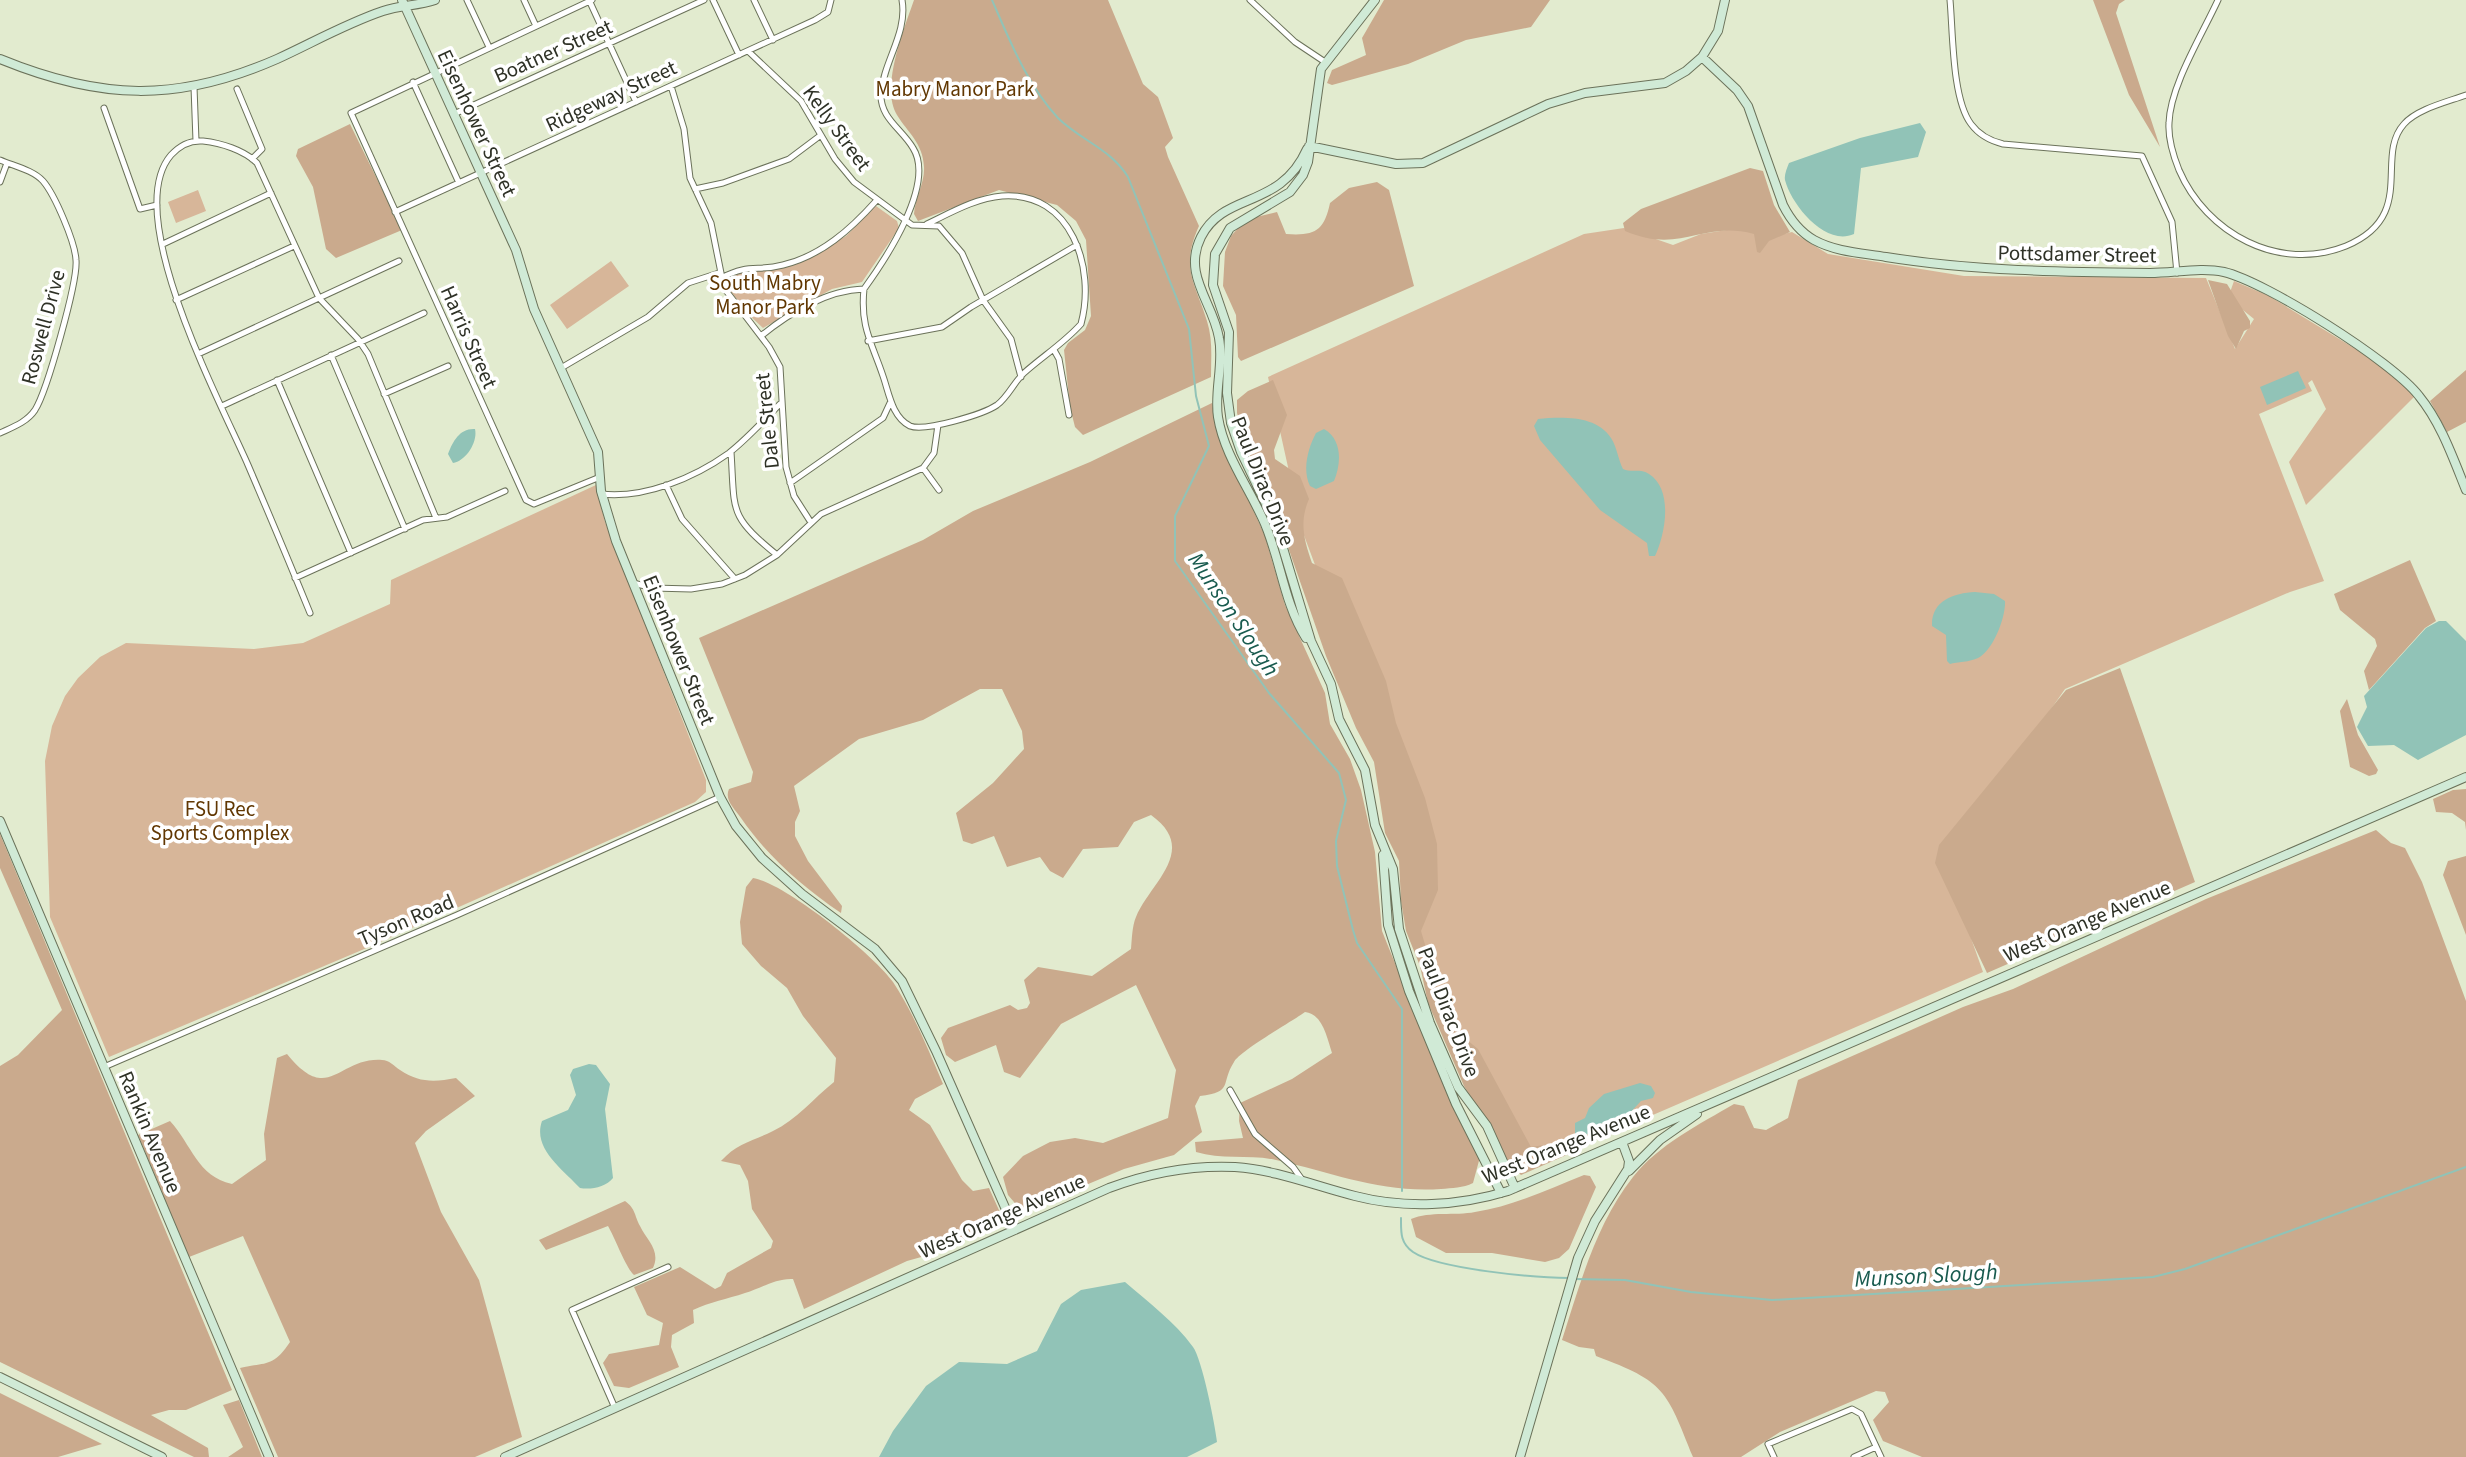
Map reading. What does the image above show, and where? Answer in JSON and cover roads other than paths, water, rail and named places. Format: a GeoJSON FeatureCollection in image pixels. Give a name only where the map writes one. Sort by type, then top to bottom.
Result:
{"type":"FeatureCollection","features":[{"type":"Feature","properties":{"kind":"street"},"geometry":{"type":"LineString","coordinates":[[412,22],[413,12],[423,4],[435,0]]}},
{"type":"Feature","properties":{"kind":"street"},"geometry":{"type":"LineString","coordinates":[[467,0],[489,47]]}},
{"type":"Feature","properties":{"kind":"street"},"geometry":{"type":"LineString","coordinates":[[524,0],[536,26]]}},
{"type":"Feature","properties":{"kind":"street"},"geometry":{"type":"LineString","coordinates":[[459,183],[413,82],[590,0],[636,102]]}},
{"type":"Feature","properties":{"kind":"street","name":"Boatner Street"},"geometry":{"type":"LineString","coordinates":[[454,114],[704,0]]}},
{"type":"Feature","properties":{"kind":"street"},"geometry":{"type":"LineString","coordinates":[[713,0],[739,55]]}},
{"type":"Feature","properties":{"kind":"street"},"geometry":{"type":"LineString","coordinates":[[754,0],[773,40]]}},
{"type":"Feature","properties":{"kind":"street","name":"Ridgeway Street"},"geometry":{"type":"LineString","coordinates":[[395,212],[773,40],[824,15],[831,0]]}},
{"type":"Feature","properties":{"kind":"street"},"geometry":{"type":"LineString","coordinates":[[902,0],[903,18],[881,97],[884,110],[913,146],[919,163],[915,192],[904,221],[884,260],[864,289],[868,341],[890,403],[909,426],[938,425],[990,410],[1000,403],[1021,377],[1081,324],[1084,313],[1087,278],[1077,245],[1066,223],[1040,203],[1015,197],[991,198],[927,224]]}},
{"type":"Feature","properties":{"kind":"street"},"geometry":{"type":"LineString","coordinates":[[1250,0],[1295,42],[1325,61]]}},
{"type":"Feature","properties":{"kind":"street"},"geometry":{"type":"LineString","coordinates":[[1309,146],[1295,171],[1282,185],[1219,215],[1230,228],[1290,192],[1306,169],[1317,87],[1325,61],[1366,16],[1375,0]]}},
{"type":"Feature","properties":{"kind":"street"},"geometry":{"type":"LineString","coordinates":[[1309,146],[1396,164],[1423,163],[1532,110],[1585,93],[1654,86],[1677,77],[1702,57],[1718,31],[1725,0]]}},
{"type":"Feature","properties":{"kind":"street"},"geometry":{"type":"LineString","coordinates":[[1950,0],[1961,102],[1974,128],[1988,139],[2003,144],[2141,156],[2172,222],[2177,273]]}},
{"type":"Feature","properties":{"kind":"street"},"geometry":{"type":"LineString","coordinates":[[2218,0],[2174,96],[2169,138],[2179,170],[2194,198],[2220,225],[2251,244],[2279,253],[2318,253],[2348,245],[2363,236],[2376,225],[2388,203],[2394,142],[2399,130],[2414,117],[2466,95]]}},
{"type":"Feature","properties":{"kind":"street"},"geometry":{"type":"LineString","coordinates":[[0,59],[52,79],[94,89],[159,92],[194,87],[241,74],[374,14],[403,3],[423,4]]}},
{"type":"Feature","properties":{"kind":"street","name":"Eisenhower Street"},"geometry":{"type":"LineString","coordinates":[[403,3],[516,250],[534,309],[598,452],[601,494],[633,583],[720,797],[736,826],[762,858],[808,899],[875,949],[902,981],[932,1042],[1015,1230]]}},
{"type":"Feature","properties":{"kind":"street","name":"Kelly Street"},"geometry":{"type":"LineString","coordinates":[[747,51],[801,101],[841,167],[876,201],[912,225],[939,226],[962,253],[983,300],[1011,339],[1021,377]]}},
{"type":"Feature","properties":{"kind":"street","name":"Pottsdamer Street"},"geometry":{"type":"LineString","coordinates":[[1702,57],[1737,90],[1748,107],[1787,213],[1807,235],[1825,245],[1961,268],[2177,273],[2214,270],[2252,281],[2388,366],[2412,387],[2426,405],[2464,479],[2466,490]]}},
{"type":"Feature","properties":{"kind":"street","name":"Harris Street"},"geometry":{"type":"LineString","coordinates":[[413,82],[351,113],[526,500],[534,504],[600,477]]}},
{"type":"Feature","properties":{"kind":"street","name":"Dale Street"},"geometry":{"type":"LineString","coordinates":[[671,86],[684,129],[687,169],[711,223],[720,275],[729,296],[761,336],[780,367],[780,404],[790,483],[794,496],[810,521]]}},
{"type":"Feature","properties":{"kind":"street"},"geometry":{"type":"LineString","coordinates":[[194,87],[196,141]]}},
{"type":"Feature","properties":{"kind":"street"},"geometry":{"type":"LineString","coordinates":[[237,89],[262,149],[252,159]]}},
{"type":"Feature","properties":{"kind":"street"},"geometry":{"type":"LineString","coordinates":[[104,108],[140,209],[157,205]]}},
{"type":"Feature","properties":{"kind":"street"},"geometry":{"type":"LineString","coordinates":[[695,188],[723,183],[789,159],[821,135]]}},
{"type":"Feature","properties":{"kind":"street"},"geometry":{"type":"LineString","coordinates":[[310,613],[176,300],[157,205],[157,184],[164,165],[174,151],[196,141],[231,148],[252,159],[271,193],[319,298],[360,342],[436,518]]}},
{"type":"Feature","properties":{"kind":"street"},"geometry":{"type":"LineString","coordinates":[[0,182],[3,162]]}},
{"type":"Feature","properties":{"kind":"street","name":"Roswell Drive"},"geometry":{"type":"LineString","coordinates":[[0,433],[25,421],[38,403],[61,330],[76,263],[68,234],[46,185],[36,175],[3,162]]}},
{"type":"Feature","properties":{"kind":"street"},"geometry":{"type":"LineString","coordinates":[[163,244],[271,193]]}},
{"type":"Feature","properties":{"kind":"street"},"geometry":{"type":"LineString","coordinates":[[561,368],[648,317],[688,284],[741,268],[784,265],[813,253],[846,232],[876,201]]}},
{"type":"Feature","properties":{"kind":"street","name":"Paul Dirac Drive"},"geometry":{"type":"LineString","coordinates":[[1219,215],[1202,235],[1194,263],[1197,282],[1219,337],[1217,397],[1220,426],[1266,526],[1292,611],[1331,684],[1342,725],[1365,770],[1385,867],[1388,925],[1409,991],[1456,1104],[1501,1193]]}},
{"type":"Feature","properties":{"kind":"street","name":"Paul Dirac Drive"},"geometry":{"type":"LineString","coordinates":[[1230,228],[1218,245],[1212,275],[1229,332],[1227,393],[1231,423],[1241,452],[1276,525],[1314,649]]}},
{"type":"Feature","properties":{"kind":"street"},"geometry":{"type":"LineString","coordinates":[[868,341],[942,327],[1077,245]]}},
{"type":"Feature","properties":{"kind":"street"},"geometry":{"type":"LineString","coordinates":[[176,300],[294,246]]}},
{"type":"Feature","properties":{"kind":"street"},"geometry":{"type":"LineString","coordinates":[[198,354],[399,261]]}},
{"type":"Feature","properties":{"kind":"street"},"geometry":{"type":"LineString","coordinates":[[761,336],[782,320],[832,293],[864,289]]}},
{"type":"Feature","properties":{"kind":"street"},"geometry":{"type":"LineString","coordinates":[[222,405],[424,313]]}},
{"type":"Feature","properties":{"kind":"street"},"geometry":{"type":"LineString","coordinates":[[1054,350],[1059,359],[1069,415]]}},
{"type":"Feature","properties":{"kind":"street"},"geometry":{"type":"LineString","coordinates":[[331,355],[405,529]]}},
{"type":"Feature","properties":{"kind":"street"},"geometry":{"type":"LineString","coordinates":[[384,394],[447,366]]}},
{"type":"Feature","properties":{"kind":"street"},"geometry":{"type":"LineString","coordinates":[[276,380],[351,553]]}},
{"type":"Feature","properties":{"kind":"street"},"geometry":{"type":"LineString","coordinates":[[790,483],[883,418],[890,403]]}},
{"type":"Feature","properties":{"kind":"street"},"geometry":{"type":"LineString","coordinates":[[601,494],[623,496],[666,485],[731,452],[780,404]]}},
{"type":"Feature","properties":{"kind":"street"},"geometry":{"type":"LineString","coordinates":[[633,583],[653,588],[681,589],[708,587],[735,579],[777,555],[810,521],[923,468],[934,453],[938,425]]}},
{"type":"Feature","properties":{"kind":"street"},"geometry":{"type":"LineString","coordinates":[[731,452],[736,514],[750,533],[777,555]]}},
{"type":"Feature","properties":{"kind":"street"},"geometry":{"type":"LineString","coordinates":[[923,468],[939,490]]}},
{"type":"Feature","properties":{"kind":"street"},"geometry":{"type":"LineString","coordinates":[[666,485],[682,519],[735,579]]}},
{"type":"Feature","properties":{"kind":"street"},"geometry":{"type":"LineString","coordinates":[[295,578],[405,529],[447,517],[505,491]]}},
{"type":"Feature","properties":{"kind":"street","name":"West Orange Avenue"},"geometry":{"type":"LineString","coordinates":[[505,1457],[1110,1188],[1166,1172],[1237,1167],[1303,1181],[1357,1197],[1407,1204],[1460,1202],[1501,1193],[2466,777]]}},
{"type":"Feature","properties":{"kind":"street","name":"Tyson Road"},"geometry":{"type":"LineString","coordinates":[[103,1067],[457,915],[720,797]]}},
{"type":"Feature","properties":{"kind":"street","name":"Rankin Avenue"},"geometry":{"type":"LineString","coordinates":[[0,821],[269,1457]]}},
{"type":"Feature","properties":{"kind":"street","name":"Paul Dirac Drive"},"geometry":{"type":"LineString","coordinates":[[1380,838],[1393,869],[1399,929],[1434,1033],[1458,1087],[1487,1126],[1515,1188]]}},
{"type":"Feature","properties":{"kind":"street"},"geometry":{"type":"LineString","coordinates":[[1230,1090],[1255,1134],[1293,1167],[1303,1181]]}},
{"type":"Feature","properties":{"kind":"street"},"geometry":{"type":"LineString","coordinates":[[1520,1457],[1575,1268],[1595,1221],[1625,1176],[1667,1135],[1720,1099]]}},
{"type":"Feature","properties":{"kind":"street"},"geometry":{"type":"LineString","coordinates":[[1622,1142],[1629,1163],[1625,1176]]}},
{"type":"Feature","properties":{"kind":"street"},"geometry":{"type":"LineString","coordinates":[[615,1408],[572,1310],[668,1267]]}},
{"type":"Feature","properties":{"kind":"street"},"geometry":{"type":"LineString","coordinates":[[0,1377],[162,1457]]}},
{"type":"Feature","properties":{"kind":"street"},"geometry":{"type":"LineString","coordinates":[[1774,1457],[1768,1444],[1852,1409],[1861,1414],[1881,1457]]}},
{"type":"Feature","properties":{"kind":"street"},"geometry":{"type":"LineString","coordinates":[[1853,1457],[1876,1447]]}},
{"type":"Feature","properties":{"kind":"water"},"geometry":{"type":"Polygon","coordinates":[[[1920,123],[1926,132],[1918,157],[1861,168],[1854,234],[1843,236],[1821,229],[1802,211],[1788,190],[1785,174],[1789,163],[1860,138],[1920,123]]]}},
{"type":"Feature","properties":{"kind":"water"},"geometry":{"type":"Polygon","coordinates":[[[2298,371],[2306,388],[2267,405],[2260,387],[2298,371]]]}},
{"type":"Feature","properties":{"kind":"water"},"geometry":{"type":"Polygon","coordinates":[[[1538,419],[1578,419],[1597,425],[1611,438],[1623,469],[1646,472],[1657,481],[1665,501],[1665,513],[1662,537],[1655,556],[1649,556],[1647,543],[1600,510],[1540,440],[1534,426],[1538,419]]]}},
{"type":"Feature","properties":{"kind":"water"},"geometry":{"type":"Polygon","coordinates":[[[475,429],[475,440],[470,450],[462,459],[453,463],[448,454],[455,440],[461,433],[475,429]]]}},
{"type":"Feature","properties":{"kind":"water"},"geometry":{"type":"Polygon","coordinates":[[[1324,429],[1335,439],[1339,453],[1338,467],[1334,481],[1316,489],[1310,486],[1308,480],[1307,459],[1316,433],[1324,429]]]}},
{"type":"Feature","properties":{"kind":"water"},"geometry":{"type":"Polygon","coordinates":[[[1975,592],[1994,594],[2005,601],[2001,624],[1984,654],[1975,659],[1950,664],[1947,661],[1946,635],[1932,626],[1935,610],[1951,597],[1975,592]]]}},
{"type":"Feature","properties":{"kind":"water"},"geometry":{"type":"Polygon","coordinates":[[[2439,621],[2446,621],[2466,641],[2466,735],[2418,760],[2394,745],[2368,746],[2357,727],[2367,707],[2364,696],[2426,628],[2439,621]]]}},
{"type":"Feature","properties":{"kind":"water"},"geometry":{"type":"Polygon","coordinates":[[[589,1064],[596,1065],[610,1084],[605,1109],[613,1178],[602,1186],[584,1189],[551,1158],[541,1141],[540,1131],[542,1121],[568,1110],[576,1095],[570,1075],[573,1069],[589,1064]]]}},
{"type":"Feature","properties":{"kind":"water"},"geometry":{"type":"Polygon","coordinates":[[[1640,1083],[1651,1086],[1655,1093],[1653,1098],[1641,1101],[1628,1115],[1604,1122],[1585,1136],[1575,1134],[1575,1123],[1585,1118],[1589,1108],[1604,1094],[1640,1083]]]}},
{"type":"Feature","properties":{"kind":"water"},"geometry":{"type":"Polygon","coordinates":[[[1125,1282],[1170,1321],[1193,1347],[1204,1378],[1217,1442],[1187,1457],[879,1457],[893,1431],[926,1386],[959,1362],[1007,1364],[1037,1351],[1061,1304],[1081,1290],[1125,1282]]]}},
{"type":"Feature","properties":{"kind":"waterway","name":"Munson Slough"},"geometry":{"type":"LineString","coordinates":[[992,0],[1020,62],[1047,105],[1067,126],[1113,159],[1128,177],[1189,329],[1196,396],[1209,446],[1175,516],[1175,561],[1269,693],[1339,773],[1346,800],[1336,841],[1337,866],[1353,930],[1357,943],[1402,1009],[1402,1191]]}},
{"type":"Feature","properties":{"kind":"waterway","name":"Munson Slough"},"geometry":{"type":"LineString","coordinates":[[1574,1279],[1625,1280],[1691,1292],[1772,1300],[2153,1277],[2185,1269],[2466,1167]]}},
{"type":"Feature","properties":{"kind":"waterway","name":"Munson Slough"},"geometry":{"type":"LineString","coordinates":[[1401,1218],[1403,1241],[1413,1252],[1426,1258],[1465,1268],[1569,1278]]}},
{"type":"Feature","properties":{"kind":"park label","name":"Mabry Manor Park"},"geometry":{"type":"Point","coordinates":[955,89]}},
{"type":"Feature","properties":{"kind":"park label","name":"South Mabry Manor Park"},"geometry":{"type":"Point","coordinates":[765,295]}},
{"type":"Feature","properties":{"kind":"park label","name":"FSU Rec Sports Complex"},"geometry":{"type":"Point","coordinates":[220,821]}}]}
